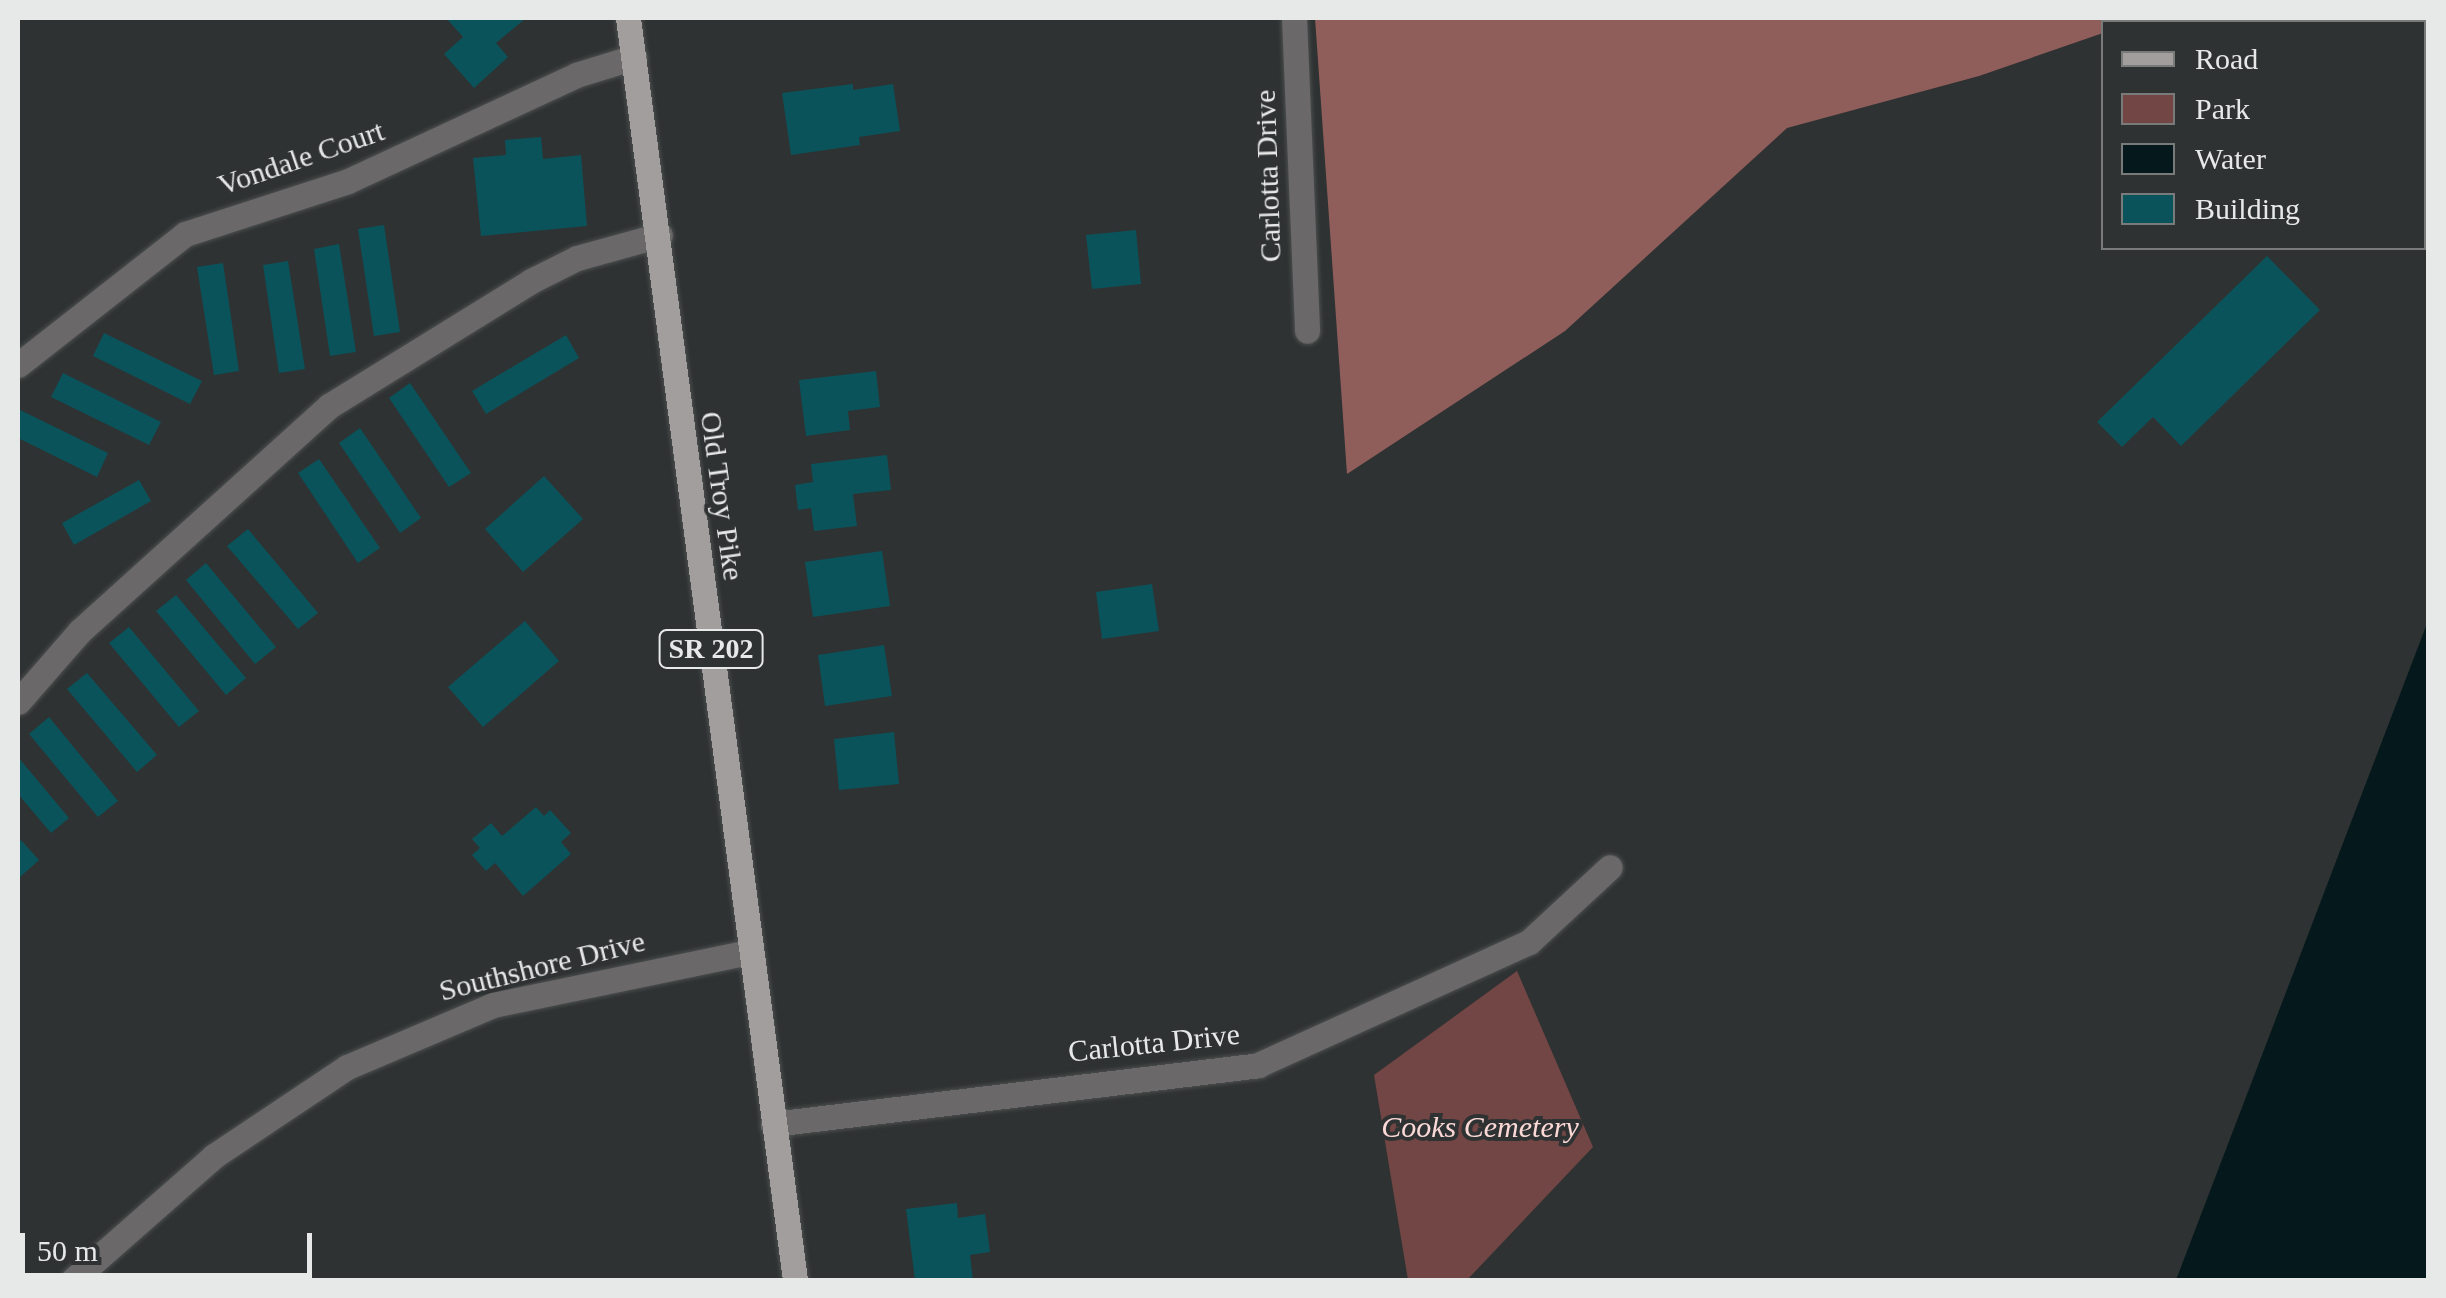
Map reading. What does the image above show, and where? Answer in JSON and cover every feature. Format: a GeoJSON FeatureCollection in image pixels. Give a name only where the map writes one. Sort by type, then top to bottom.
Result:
{"type":"FeatureCollection","features":[{"type":"Feature","properties":{"kind":"main road","name":"Old Troy Pike"},"geometry":{"type":"LineString","coordinates":[[628,18],[660,234],[748,952],[795,1280]]}},
{"type":"Feature","properties":{"kind":"street","name":"Carlotta Drive"},"geometry":{"type":"LineString","coordinates":[[1294,18],[1307,331]]}},
{"type":"Feature","properties":{"kind":"street","name":"Vondale Court"},"geometry":{"type":"LineString","coordinates":[[18,365],[184,234],[348,181],[522,98],[634,58]]}},
{"type":"Feature","properties":{"kind":"street"},"geometry":{"type":"LineString","coordinates":[[18,702],[80,631],[329,406],[546,273],[660,234]]}},
{"type":"Feature","properties":{"kind":"street","name":"Carlotta Drive"},"geometry":{"type":"LineString","coordinates":[[772,1124],[1258,1065],[1529,942],[1610,867]]}},
{"type":"Feature","properties":{"kind":"street","name":"Southshore Drive"},"geometry":{"type":"LineString","coordinates":[[74,1280],[214,1156],[347,1068],[493,1005],[748,952]]}},
{"type":"Feature","properties":{"kind":"green space","name":"Cooks Cemetery"},"geometry":{"type":"Polygon","coordinates":[[[1517,971],[1593,1147],[1467,1280],[1408,1280],[1374,1075],[1517,971]]]}},
{"type":"Feature","properties":{"kind":"shaded area"},"geometry":{"type":"Polygon","coordinates":[[[1315,18],[2147,18],[2101,20],[2101,34],[1979,76],[1787,128],[1565,331],[1347,474],[1315,18]]]}},
{"type":"Feature","properties":{"kind":"water"},"geometry":{"type":"Polygon","coordinates":[[[2428,621],[2428,1280],[2176,1280],[2335,864],[2428,621]]]}},
{"type":"Feature","properties":{"kind":"building"},"geometry":{"type":"Polygon","coordinates":[[[446,18],[526,18],[496,43],[508,57],[474,88],[444,54],[463,37],[446,18]]]}},
{"type":"Feature","properties":{"kind":"building"},"geometry":{"type":"Polygon","coordinates":[[[853,84],[853,90],[893,84],[900,131],[859,137],[860,145],[791,155],[782,93],[853,84]]]}},
{"type":"Feature","properties":{"kind":"building"},"geometry":{"type":"Polygon","coordinates":[[[541,137],[543,159],[581,155],[587,226],[481,236],[473,158],[506,155],[505,140],[541,137]]]}},
{"type":"Feature","properties":{"kind":"building"},"geometry":{"type":"Polygon","coordinates":[[[384,225],[400,332],[374,336],[358,229],[384,225]]]}},
{"type":"Feature","properties":{"kind":"building"},"geometry":{"type":"Polygon","coordinates":[[[1136,230],[1141,284],[1092,289],[1086,235],[1136,230]]]}},
{"type":"Feature","properties":{"kind":"building"},"geometry":{"type":"Polygon","coordinates":[[[339,244],[356,352],[330,356],[314,249],[339,244]]]}},
{"type":"Feature","properties":{"kind":"building"},"geometry":{"type":"Polygon","coordinates":[[[2267,256],[2320,310],[2181,446],[2153,417],[2122,447],[2097,422],[2267,256]]]}},
{"type":"Feature","properties":{"kind":"building"},"geometry":{"type":"Polygon","coordinates":[[[288,261],[305,369],[279,373],[263,265],[288,261]]]}},
{"type":"Feature","properties":{"kind":"building"},"geometry":{"type":"Polygon","coordinates":[[[223,263],[239,371],[214,375],[197,267],[223,263]]]}},
{"type":"Feature","properties":{"kind":"building"},"geometry":{"type":"Polygon","coordinates":[[[104,333],[202,381],[190,404],[93,356],[104,333]]]}},
{"type":"Feature","properties":{"kind":"building"},"geometry":{"type":"Polygon","coordinates":[[[566,335],[579,358],[486,414],[472,391],[566,335]]]}},
{"type":"Feature","properties":{"kind":"building"},"geometry":{"type":"Polygon","coordinates":[[[876,371],[880,407],[848,411],[850,430],[806,436],[799,380],[876,371]]]}},
{"type":"Feature","properties":{"kind":"building"},"geometry":{"type":"Polygon","coordinates":[[[63,373],[161,422],[149,445],[51,397],[63,373]]]}},
{"type":"Feature","properties":{"kind":"building"},"geometry":{"type":"Polygon","coordinates":[[[410,383],[471,473],[449,487],[389,398],[410,383]]]}},
{"type":"Feature","properties":{"kind":"building"},"geometry":{"type":"Polygon","coordinates":[[[18,409],[108,453],[97,477],[18,438],[18,409]]]}},
{"type":"Feature","properties":{"kind":"building"},"geometry":{"type":"Polygon","coordinates":[[[360,428],[421,518],[400,533],[339,443],[360,428]]]}},
{"type":"Feature","properties":{"kind":"building"},"geometry":{"type":"Polygon","coordinates":[[[887,455],[891,490],[853,494],[857,526],[814,531],[811,508],[798,510],[795,485],[813,482],[811,464],[887,455]]]}},
{"type":"Feature","properties":{"kind":"building"},"geometry":{"type":"Polygon","coordinates":[[[319,459],[380,548],[358,563],[298,473],[319,459]]]}},
{"type":"Feature","properties":{"kind":"building"},"geometry":{"type":"Polygon","coordinates":[[[544,476],[583,519],[523,572],[485,529],[544,476]]]}},
{"type":"Feature","properties":{"kind":"building"},"geometry":{"type":"Polygon","coordinates":[[[139,480],[151,501],[74,545],[62,523],[139,480]]]}},
{"type":"Feature","properties":{"kind":"building"},"geometry":{"type":"Polygon","coordinates":[[[248,529],[318,613],[298,629],[227,546],[248,529]]]}},
{"type":"Feature","properties":{"kind":"building"},"geometry":{"type":"Polygon","coordinates":[[[882,551],[890,606],[813,617],[805,562],[882,551]]]}},
{"type":"Feature","properties":{"kind":"building"},"geometry":{"type":"Polygon","coordinates":[[[206,563],[276,647],[255,664],[186,580],[206,563]]]}},
{"type":"Feature","properties":{"kind":"building"},"geometry":{"type":"Polygon","coordinates":[[[1152,584],[1159,631],[1102,639],[1096,592],[1152,584]]]}},
{"type":"Feature","properties":{"kind":"building"},"geometry":{"type":"Polygon","coordinates":[[[176,595],[246,678],[226,695],[156,611],[176,595]]]}},
{"type":"Feature","properties":{"kind":"building"},"geometry":{"type":"Polygon","coordinates":[[[525,621],[559,661],[483,727],[448,687],[525,621]]]}},
{"type":"Feature","properties":{"kind":"building"},"geometry":{"type":"Polygon","coordinates":[[[129,627],[199,711],[179,727],[109,643],[129,627]]]}},
{"type":"Feature","properties":{"kind":"building"},"geometry":{"type":"Polygon","coordinates":[[[884,645],[892,696],[825,706],[818,655],[884,645]]]}},
{"type":"Feature","properties":{"kind":"building"},"geometry":{"type":"Polygon","coordinates":[[[87,673],[157,755],[137,772],[67,689],[87,673]]]}},
{"type":"Feature","properties":{"kind":"building"},"geometry":{"type":"Polygon","coordinates":[[[49,717],[118,801],[98,817],[29,734],[49,717]]]}},
{"type":"Feature","properties":{"kind":"building"},"geometry":{"type":"Polygon","coordinates":[[[894,732],[899,784],[839,790],[834,739],[894,732]]]}},
{"type":"Feature","properties":{"kind":"building"},"geometry":{"type":"Polygon","coordinates":[[[18,757],[69,818],[51,833],[18,794],[18,757]]]}},
{"type":"Feature","properties":{"kind":"building"},"geometry":{"type":"Polygon","coordinates":[[[536,807],[544,816],[550,810],[571,833],[561,842],[571,854],[523,896],[495,863],[486,871],[472,855],[480,848],[472,839],[491,823],[502,836],[536,807]]]}},
{"type":"Feature","properties":{"kind":"building"},"geometry":{"type":"Polygon","coordinates":[[[21,840],[39,860],[18,879],[18,844],[21,840]]]}},
{"type":"Feature","properties":{"kind":"building"},"geometry":{"type":"Polygon","coordinates":[[[957,1203],[958,1218],[985,1214],[990,1252],[970,1255],[973,1280],[915,1280],[906,1209],[957,1203]]]}}]}
